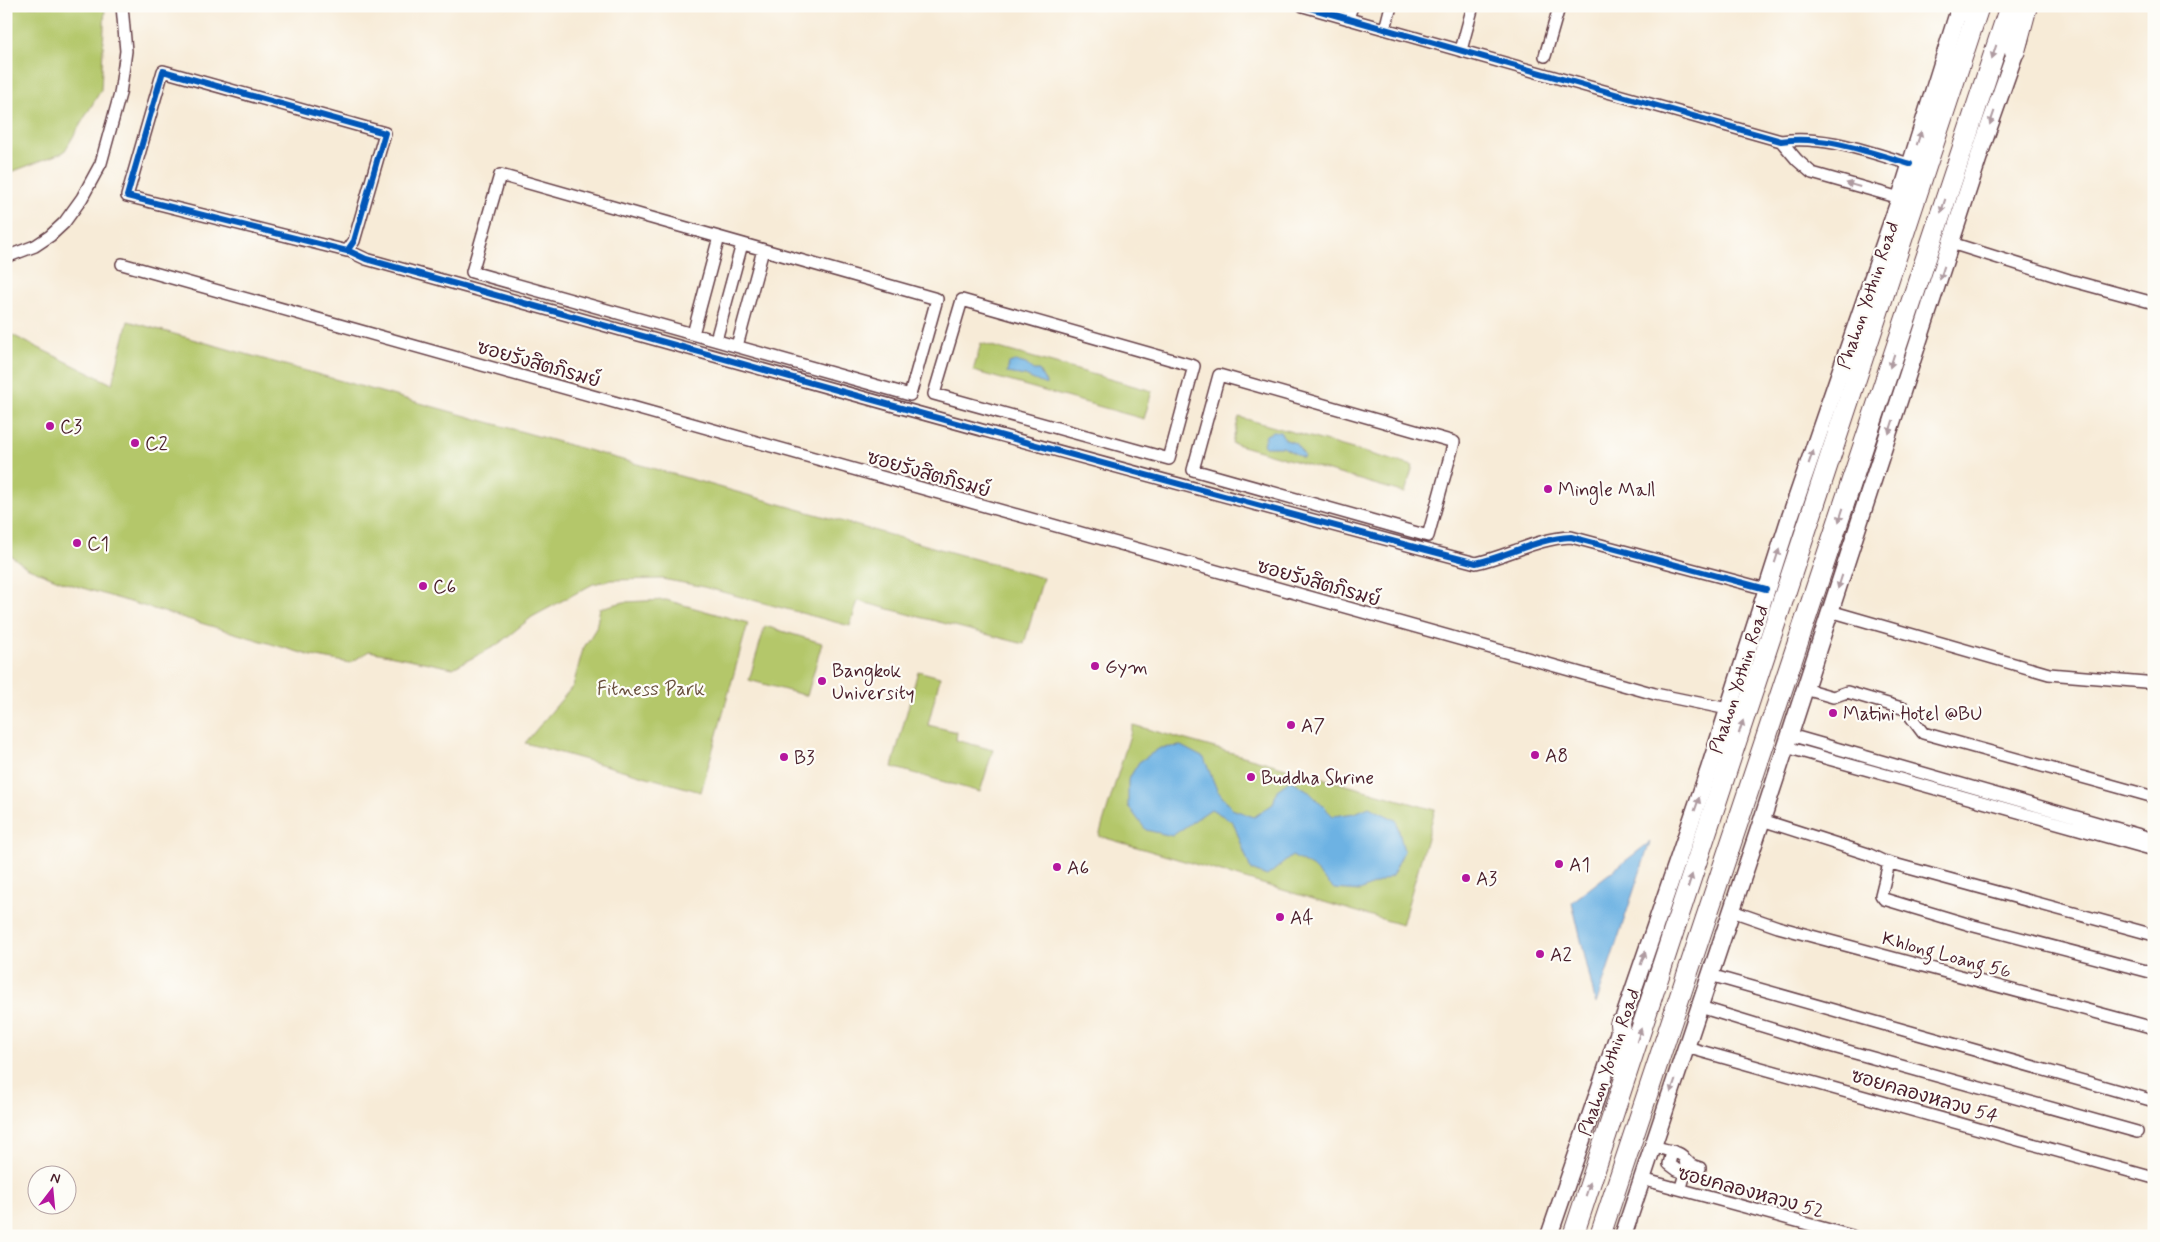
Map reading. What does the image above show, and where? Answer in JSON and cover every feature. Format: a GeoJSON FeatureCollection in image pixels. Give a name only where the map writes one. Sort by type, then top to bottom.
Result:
{"type":"FeatureCollection","features":[{"type":"Feature","properties":{"kind":"highway","name":"Phahon Yothin Road"},"geometry":{"type":"LineString","coordinates":[[1573,1236],[1979,6]]}},
{"type":"Feature","properties":{"kind":"highway"},"geometry":{"type":"LineString","coordinates":[[1600,1236],[2010,6]]}},
{"type":"Feature","properties":{"kind":"highway"},"geometry":{"type":"LineString","coordinates":[[2015,50],[2027,6]]}},
{"type":"Feature","properties":{"kind":"highway"},"geometry":{"type":"LineString","coordinates":[[1620,1024],[1626,1076]]}},
{"type":"Feature","properties":{"kind":"main road"},"geometry":{"type":"LineString","coordinates":[[1623,1236],[2031,6]]}},
{"type":"Feature","properties":{"kind":"main road","name":"Phahon Yothin Road"},"geometry":{"type":"LineString","coordinates":[[1549,1236],[1620,1024],[1706,778],[1766,589],[1900,198],[1960,8]]}},
{"type":"Feature","properties":{"kind":"street"},"geometry":{"type":"LineString","coordinates":[[6,257],[35,246],[64,223],[82,198],[101,163],[120,94],[126,51],[122,6]]}},
{"type":"Feature","properties":{"kind":"street"},"geometry":{"type":"LineString","coordinates":[[1348,19],[1352,6]]}},
{"type":"Feature","properties":{"kind":"street"},"geometry":{"type":"LineString","coordinates":[[1385,29],[1391,6]]}},
{"type":"Feature","properties":{"kind":"street"},"geometry":{"type":"LineString","coordinates":[[1461,50],[1473,6]]}},
{"type":"Feature","properties":{"kind":"street"},"geometry":{"type":"LineString","coordinates":[[1545,56],[1558,11],[1556,6]]}},
{"type":"Feature","properties":{"kind":"street"},"geometry":{"type":"LineString","coordinates":[[1310,7],[1781,141],[1801,138],[1823,140],[1910,164]]}},
{"type":"Feature","properties":{"kind":"street"},"geometry":{"type":"LineString","coordinates":[[347,251],[354,241],[385,133],[163,71],[127,196],[347,251],[375,262],[760,369],[1476,563],[1492,560],[1554,538],[1571,537],[1766,589]]}},
{"type":"Feature","properties":{"kind":"street"},"geometry":{"type":"LineString","coordinates":[[1781,141],[1797,160],[1812,173],[1900,198]]}},
{"type":"Feature","properties":{"kind":"street"},"geometry":{"type":"LineString","coordinates":[[500,175],[719,237],[937,298],[910,395],[472,272],[500,175]]}},
{"type":"Feature","properties":{"kind":"street"},"geometry":{"type":"LineString","coordinates":[[693,334],[719,237]]}},
{"type":"Feature","properties":{"kind":"street"},"geometry":{"type":"LineString","coordinates":[[1951,243],[2069,280],[2154,303]]}},
{"type":"Feature","properties":{"kind":"street"},"geometry":{"type":"LineString","coordinates":[[716,340],[742,244]]}},
{"type":"Feature","properties":{"kind":"street"},"geometry":{"type":"LineString","coordinates":[[737,346],[763,250]]}},
{"type":"Feature","properties":{"kind":"street","name":"ซอยรังสิตภิรมย์"},"geometry":{"type":"LineString","coordinates":[[122,264],[1645,691],[1728,709]]}},
{"type":"Feature","properties":{"kind":"street"},"geometry":{"type":"LineString","coordinates":[[962,300],[1194,366],[1169,459],[1054,429],[934,394],[962,300]]}},
{"type":"Feature","properties":{"kind":"street"},"geometry":{"type":"LineString","coordinates":[[760,369],[764,354]]}},
{"type":"Feature","properties":{"kind":"street"},"geometry":{"type":"LineString","coordinates":[[1219,375],[1454,442],[1428,536],[1310,503],[1193,470],[1219,375]]}},
{"type":"Feature","properties":{"kind":"street"},"geometry":{"type":"LineString","coordinates":[[1048,448],[1054,429]]}},
{"type":"Feature","properties":{"kind":"street"},"geometry":{"type":"LineString","coordinates":[[1306,518],[1310,503]]}},
{"type":"Feature","properties":{"kind":"street"},"geometry":{"type":"LineString","coordinates":[[1830,611],[2049,674],[2144,682],[2154,685]]}},
{"type":"Feature","properties":{"kind":"street"},"geometry":{"type":"LineString","coordinates":[[1805,689],[1833,697],[1847,692],[1905,709],[1924,732],[2154,797]]}},
{"type":"Feature","properties":{"kind":"street"},"geometry":{"type":"LineString","coordinates":[[1788,741],[2154,839]]}},
{"type":"Feature","properties":{"kind":"street"},"geometry":{"type":"LineString","coordinates":[[1788,741],[2154,850]]}},
{"type":"Feature","properties":{"kind":"street"},"geometry":{"type":"LineString","coordinates":[[1762,820],[1868,854],[1889,863],[2154,935]]}},
{"type":"Feature","properties":{"kind":"street"},"geometry":{"type":"LineString","coordinates":[[1889,863],[1881,888],[1881,895],[1884,899],[1974,926],[2154,973]]}},
{"type":"Feature","properties":{"kind":"street","name":"Khlong Loang 56"},"geometry":{"type":"LineString","coordinates":[[1732,910],[1778,927],[2154,1028]]}},
{"type":"Feature","properties":{"kind":"street"},"geometry":{"type":"LineString","coordinates":[[1710,975],[2154,1101]]}},
{"type":"Feature","properties":{"kind":"street"},"geometry":{"type":"LineString","coordinates":[[1700,1007],[1805,1039],[2137,1132]]}},
{"type":"Feature","properties":{"kind":"street","name":"ซอยคลองหลวง 54"},"geometry":{"type":"LineString","coordinates":[[1686,1047],[2154,1178]]}},
{"type":"Feature","properties":{"kind":"street"},"geometry":{"type":"LineString","coordinates":[[1653,1146],[1682,1155],[1691,1165],[1700,1168]]}},
{"type":"Feature","properties":{"kind":"street"},"geometry":{"type":"LineString","coordinates":[[1672,1152],[1669,1164],[1684,1178],[1687,1164],[1686,1159]]}},
{"type":"Feature","properties":{"kind":"street","name":"ซอยคลองหลวง 52"},"geometry":{"type":"LineString","coordinates":[[1642,1179],[1852,1236]]}},
{"type":"Feature","properties":{"kind":"green space"},"geometry":{"type":"Polygon","coordinates":[[[6,6],[105,6],[101,90],[64,152],[6,174],[6,6]]]}},
{"type":"Feature","properties":{"kind":"green space"},"geometry":{"type":"Polygon","coordinates":[[[128,321],[1043,578],[1024,644],[858,601],[850,626],[700,586],[662,579],[611,580],[593,584],[532,617],[497,645],[453,668],[369,651],[350,663],[312,656],[66,583],[26,567],[6,552],[6,332],[112,384],[128,321]]]}},
{"type":"Feature","properties":{"kind":"green space"},"geometry":{"type":"Polygon","coordinates":[[[981,343],[1152,391],[1144,419],[973,371],[981,343]]]}},
{"type":"Feature","properties":{"kind":"green space"},"geometry":{"type":"Polygon","coordinates":[[[1239,417],[1413,466],[1405,493],[1232,443],[1239,417]]]}},
{"type":"Feature","properties":{"kind":"green space","name":"Fitness Park"},"geometry":{"type":"Polygon","coordinates":[[[666,600],[748,623],[701,792],[525,743],[573,686],[583,649],[596,628],[600,608],[624,602],[666,600]]]}},
{"type":"Feature","properties":{"kind":"green space"},"geometry":{"type":"Polygon","coordinates":[[[765,626],[822,643],[807,696],[749,680],[765,626]]]}},
{"type":"Feature","properties":{"kind":"green space"},"geometry":{"type":"Polygon","coordinates":[[[918,671],[940,677],[928,725],[957,732],[956,740],[993,750],[980,792],[892,767],[918,671]]]}},
{"type":"Feature","properties":{"kind":"green space"},"geometry":{"type":"Polygon","coordinates":[[[1133,725],[1435,810],[1402,925],[1099,836],[1133,725]]]}},
{"type":"Feature","properties":{"kind":"water"},"geometry":{"type":"Polygon","coordinates":[[[1015,361],[1026,364],[1033,370],[1039,370],[1046,385],[1025,376],[1007,373],[1009,363],[1015,361]]]}},
{"type":"Feature","properties":{"kind":"water"},"geometry":{"type":"Polygon","coordinates":[[[1280,432],[1286,440],[1295,443],[1304,455],[1303,458],[1283,447],[1265,447],[1263,444],[1266,435],[1280,432]]]}},
{"type":"Feature","properties":{"kind":"water"},"geometry":{"type":"Polygon","coordinates":[[[1181,746],[1204,758],[1217,790],[1232,809],[1254,817],[1273,804],[1277,790],[1291,780],[1307,790],[1333,816],[1355,813],[1369,807],[1396,820],[1404,851],[1392,876],[1360,891],[1334,889],[1312,867],[1292,856],[1267,876],[1251,870],[1233,822],[1211,809],[1172,836],[1146,830],[1128,806],[1128,780],[1139,762],[1160,748],[1181,746]]]}},
{"type":"Feature","properties":{"kind":"water"},"geometry":{"type":"Polygon","coordinates":[[[1650,842],[1596,1004],[1572,902],[1650,842]]]}},
{"type":"Feature","properties":{"kind":"cycle path"},"geometry":{"type":"LineString","coordinates":[[1303,6],[1781,141],[1814,140],[1830,142],[1910,164]]}},
{"type":"Feature","properties":{"kind":"cycle path"},"geometry":{"type":"LineString","coordinates":[[347,251],[354,241],[385,133],[163,71],[127,196],[347,251],[349,251],[366,259],[782,375],[1476,563],[1547,540],[1571,537],[1766,589]]}},
{"type":"Feature","properties":{"kind":"place","name":"C3"},"geometry":{"type":"Point","coordinates":[50,426]}},
{"type":"Feature","properties":{"kind":"place","name":"C2"},"geometry":{"type":"Point","coordinates":[135,443]}},
{"type":"Feature","properties":{"kind":"place","name":"Mingle Mall"},"geometry":{"type":"Point","coordinates":[1548,489]}},
{"type":"Feature","properties":{"kind":"place","name":"C1"},"geometry":{"type":"Point","coordinates":[77,543]}},
{"type":"Feature","properties":{"kind":"place","name":"C6"},"geometry":{"type":"Point","coordinates":[423,586]}},
{"type":"Feature","properties":{"kind":"place","name":"Gym"},"geometry":{"type":"Point","coordinates":[1095,666]}},
{"type":"Feature","properties":{"kind":"place","name":"Bangkok University"},"geometry":{"type":"Point","coordinates":[822,681]}},
{"type":"Feature","properties":{"kind":"place","name":"Matini Hotel @BU"},"geometry":{"type":"Point","coordinates":[1833,713]}},
{"type":"Feature","properties":{"kind":"place","name":"A7"},"geometry":{"type":"Point","coordinates":[1291,725]}},
{"type":"Feature","properties":{"kind":"place","name":"A8"},"geometry":{"type":"Point","coordinates":[1535,755]}},
{"type":"Feature","properties":{"kind":"place","name":"B3"},"geometry":{"type":"Point","coordinates":[784,757]}},
{"type":"Feature","properties":{"kind":"place","name":"Buddha Shrine"},"geometry":{"type":"Point","coordinates":[1251,777]}},
{"type":"Feature","properties":{"kind":"place","name":"A1"},"geometry":{"type":"Point","coordinates":[1559,864]}},
{"type":"Feature","properties":{"kind":"place","name":"A6"},"geometry":{"type":"Point","coordinates":[1057,867]}},
{"type":"Feature","properties":{"kind":"place","name":"A3"},"geometry":{"type":"Point","coordinates":[1466,878]}},
{"type":"Feature","properties":{"kind":"place","name":"A4"},"geometry":{"type":"Point","coordinates":[1280,917]}},
{"type":"Feature","properties":{"kind":"place","name":"A2"},"geometry":{"type":"Point","coordinates":[1540,954]}}]}
